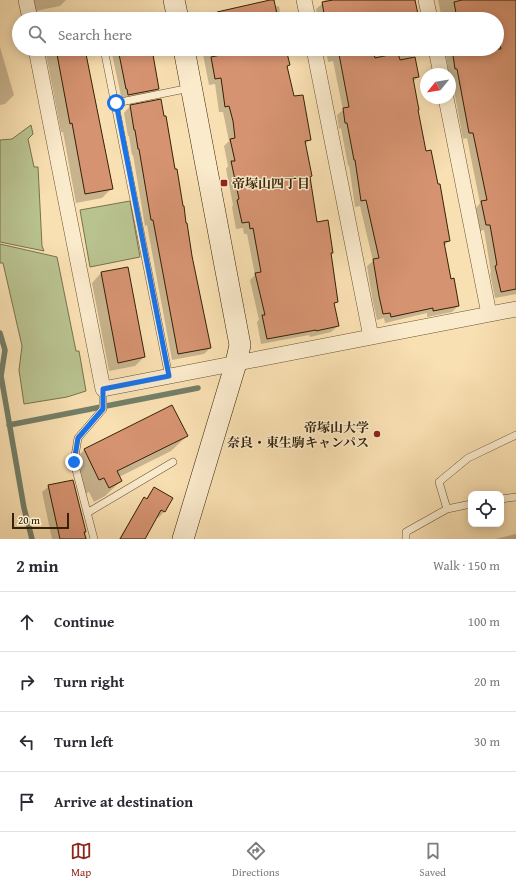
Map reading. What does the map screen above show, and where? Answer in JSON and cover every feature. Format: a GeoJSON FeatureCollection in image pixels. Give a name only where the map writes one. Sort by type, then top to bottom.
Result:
{"type":"FeatureCollection","features":[{"type":"Feature","properties":{"kind":"street"},"geometry":{"type":"LineString","coordinates":[[26,0],[29,12]]}},
{"type":"Feature","properties":{"kind":"street"},"geometry":{"type":"LineString","coordinates":[[174,0],[177,12]]}},
{"type":"Feature","properties":{"kind":"street"},"geometry":{"type":"LineString","coordinates":[[304,0],[307,12]]}},
{"type":"Feature","properties":{"kind":"street"},"geometry":{"type":"LineString","coordinates":[[426,0],[429,12]]}},
{"type":"Feature","properties":{"kind":"street"},"geometry":{"type":"LineString","coordinates":[[37,56],[103,389],[516,309]]}},
{"type":"Feature","properties":{"kind":"street"},"geometry":{"type":"LineString","coordinates":[[183,539],[236,363],[240,345],[185,56]]}},
{"type":"Feature","properties":{"kind":"street"},"geometry":{"type":"LineString","coordinates":[[315,56],[371,337]]}},
{"type":"Feature","properties":{"kind":"street"},"geometry":{"type":"LineString","coordinates":[[437,56],[440,68]]}},
{"type":"Feature","properties":{"kind":"street"},"geometry":{"type":"LineString","coordinates":[[447,104],[489,314]]}},
{"type":"Feature","properties":{"kind":"lane"},"geometry":{"type":"LineString","coordinates":[[106,56],[169,376]]}},
{"type":"Feature","properties":{"kind":"lane"},"geometry":{"type":"LineString","coordinates":[[116,103],[191,88]]}},
{"type":"Feature","properties":{"kind":"lane"},"geometry":{"type":"LineString","coordinates":[[94,539],[74,462],[78,438],[103,409],[103,389]]}},
{"type":"Feature","properties":{"kind":"lane"},"geometry":{"type":"LineString","coordinates":[[447,509],[439,482],[468,458],[516,435]]}},
{"type":"Feature","properties":{"kind":"lane"},"geometry":{"type":"LineString","coordinates":[[87,513],[173,462]]}},
{"type":"Feature","properties":{"kind":"lane"},"geometry":{"type":"LineString","coordinates":[[504,498],[516,496]]}},
{"type":"Feature","properties":{"kind":"lane"},"geometry":{"type":"LineString","coordinates":[[406,539],[406,532],[447,509],[468,505]]}},
{"type":"Feature","properties":{"kind":"green space"},"geometry":{"type":"Polygon","coordinates":[[[31,125],[33,134],[28,139],[34,167],[38,167],[42,246],[44,251],[0,242],[0,140],[12,139],[31,125]]]}},
{"type":"Feature","properties":{"kind":"green space"},"geometry":{"type":"Polygon","coordinates":[[[130,201],[140,257],[90,267],[80,210],[130,201]]]}},
{"type":"Feature","properties":{"kind":"green space"},"geometry":{"type":"Polygon","coordinates":[[[0,244],[57,257],[76,351],[79,351],[86,391],[67,397],[24,404],[19,370],[22,346],[3,263],[0,263],[0,244]]]}},
{"type":"Feature","properties":{"kind":"building"},"geometry":{"type":"Polygon","coordinates":[[[274,0],[277,12],[217,12],[274,0]]]}},
{"type":"Feature","properties":{"kind":"building"},"geometry":{"type":"Polygon","coordinates":[[[333,0],[415,0],[418,12],[324,12],[322,2],[333,0]]]}},
{"type":"Feature","properties":{"kind":"building"},"geometry":{"type":"Polygon","coordinates":[[[462,0],[516,0],[516,289],[501,292],[495,266],[497,265],[490,225],[486,225],[481,201],[487,200],[473,133],[469,133],[457,69],[455,68],[453,56],[504,56],[504,12],[456,12],[454,2],[462,0]]]}},
{"type":"Feature","properties":{"kind":"building"},"geometry":{"type":"Polygon","coordinates":[[[57,56],[86,56],[113,189],[85,194],[72,123],[70,124],[57,56]]]}},
{"type":"Feature","properties":{"kind":"building"},"geometry":{"type":"Polygon","coordinates":[[[119,56],[153,56],[159,89],[128,95],[119,56]]]}},
{"type":"Feature","properties":{"kind":"building"},"geometry":{"type":"Polygon","coordinates":[[[288,56],[290,65],[287,66],[294,96],[303,95],[311,140],[305,141],[312,176],[310,177],[317,222],[328,220],[338,302],[334,303],[339,326],[267,339],[262,315],[265,315],[255,273],[261,272],[253,228],[250,229],[249,222],[242,223],[237,200],[239,199],[231,161],[235,161],[230,139],[235,138],[233,121],[229,106],[225,107],[221,78],[215,79],[211,57],[288,56]]]}},
{"type":"Feature","properties":{"kind":"building"},"geometry":{"type":"Polygon","coordinates":[[[339,56],[375,56],[375,58],[384,56],[399,56],[400,60],[415,57],[419,77],[413,78],[418,110],[426,151],[431,150],[438,184],[440,184],[450,241],[444,242],[451,279],[454,278],[459,306],[433,311],[433,308],[391,317],[390,313],[383,314],[373,259],[379,258],[366,200],[361,201],[355,160],[347,123],[345,123],[343,108],[349,107],[339,56]]]}},
{"type":"Feature","properties":{"kind":"building"},"geometry":{"type":"Polygon","coordinates":[[[161,99],[164,116],[166,116],[175,169],[177,169],[192,256],[211,348],[178,354],[130,105],[161,99]]]}},
{"type":"Feature","properties":{"kind":"building"},"geometry":{"type":"Polygon","coordinates":[[[128,267],[145,357],[118,363],[101,272],[128,267]]]}},
{"type":"Feature","properties":{"kind":"building"},"geometry":{"type":"Polygon","coordinates":[[[172,405],[188,436],[117,471],[122,481],[109,488],[104,478],[99,480],[84,449],[172,405]]]}},
{"type":"Feature","properties":{"kind":"building"},"geometry":{"type":"Polygon","coordinates":[[[73,480],[86,532],[84,532],[86,539],[60,539],[48,485],[73,480]]]}},
{"type":"Feature","properties":{"kind":"building"},"geometry":{"type":"Polygon","coordinates":[[[154,487],[173,498],[165,512],[161,510],[145,539],[120,539],[144,497],[147,499],[154,487]]]}},
{"type":"Feature","properties":{"kind":"waterway"},"geometry":{"type":"LineString","coordinates":[[0,333],[5,350],[1,376],[24,508],[32,539]]}},
{"type":"Feature","properties":{"kind":"waterway"},"geometry":{"type":"LineString","coordinates":[[9,425],[198,388]]}},
{"type":"Feature","properties":{"kind":"place","name":"帝塚山四丁目"},"geometry":{"type":"Point","coordinates":[224,183]}},
{"type":"Feature","properties":{"kind":"place","name":"帝塚山大学 奈良・東生駒キャンパス"},"geometry":{"type":"Point","coordinates":[377,434]}},
{"type":"Feature","properties":{"kind":"route"},"geometry":{"type":"LineString","coordinates":[[74,462],[78,438],[103,409],[103,389],[169,376],[116,103]]}}]}
